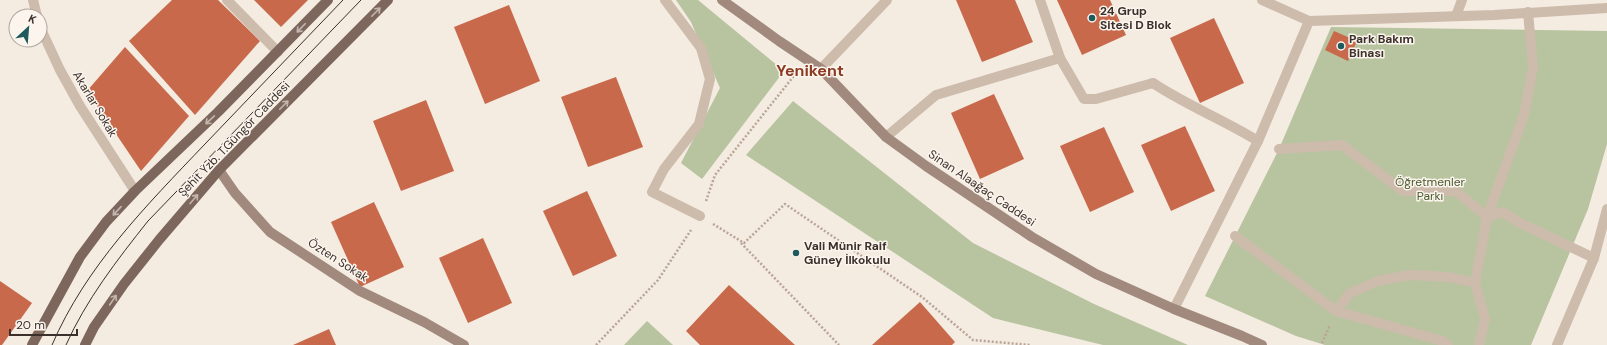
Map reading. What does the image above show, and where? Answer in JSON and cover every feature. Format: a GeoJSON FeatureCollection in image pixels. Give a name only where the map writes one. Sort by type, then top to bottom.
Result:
{"type":"FeatureCollection","features":[{"type":"Feature","properties":{"kind":"main road"},"geometry":{"type":"LineString","coordinates":[[32,345],[80,257],[106,222],[135,191],[218,112],[278,52],[328,0]]}},
{"type":"Feature","properties":{"kind":"main road","name":"Şehit Yzb. T.Güngör Caddesi"},"geometry":{"type":"LineString","coordinates":[[85,345],[94,328],[124,284],[159,240],[219,170],[388,0]]}},
{"type":"Feature","properties":{"kind":"street"},"geometry":{"type":"LineString","coordinates":[[227,0],[278,52]]}},
{"type":"Feature","properties":{"kind":"street"},"geometry":{"type":"LineString","coordinates":[[665,0],[701,48],[710,79],[699,124],[664,169],[652,192],[700,216]]}},
{"type":"Feature","properties":{"kind":"street","name":"Sinan Alaağaç Caddesi"},"geometry":{"type":"LineString","coordinates":[[722,0],[821,69],[886,136],[926,166],[1032,237],[1096,274],[1174,309],[1262,345]]}},
{"type":"Feature","properties":{"kind":"street"},"geometry":{"type":"LineString","coordinates":[[821,69],[887,0]]}},
{"type":"Feature","properties":{"kind":"street"},"geometry":{"type":"LineString","coordinates":[[1040,0],[1060,58],[1084,99],[1096,98],[1153,83],[1176,98],[1236,127],[1258,141]]}},
{"type":"Feature","properties":{"kind":"street"},"geometry":{"type":"LineString","coordinates":[[1262,0],[1309,21],[1494,15],[1607,8]]}},
{"type":"Feature","properties":{"kind":"street"},"geometry":{"type":"LineString","coordinates":[[1456,16],[1462,0]]}},
{"type":"Feature","properties":{"kind":"street"},"geometry":{"type":"LineString","coordinates":[[1479,345],[1485,320],[1475,283],[1487,217],[1524,115],[1533,67],[1528,12]]}},
{"type":"Feature","properties":{"kind":"street"},"geometry":{"type":"LineString","coordinates":[[1174,309],[1258,141],[1309,21]]}},
{"type":"Feature","properties":{"kind":"street","name":"Akarlar Sokak"},"geometry":{"type":"LineString","coordinates":[[48,44],[60,70],[80,106],[135,191]]}},
{"type":"Feature","properties":{"kind":"street"},"geometry":{"type":"LineString","coordinates":[[886,136],[936,96],[1060,58]]}},
{"type":"Feature","properties":{"kind":"street"},"geometry":{"type":"LineString","coordinates":[[1279,149],[1342,145],[1403,191],[1456,191],[1487,217]]}},
{"type":"Feature","properties":{"kind":"street","name":"Özten Sokak"},"geometry":{"type":"LineString","coordinates":[[219,170],[235,193],[270,232],[360,291],[424,322],[464,345]]}},
{"type":"Feature","properties":{"kind":"street"},"geometry":{"type":"LineString","coordinates":[[1557,345],[1594,258],[1607,209]]}},
{"type":"Feature","properties":{"kind":"street"},"geometry":{"type":"LineString","coordinates":[[1487,217],[1504,212],[1520,223],[1594,258]]}},
{"type":"Feature","properties":{"kind":"street"},"geometry":{"type":"LineString","coordinates":[[1235,236],[1336,311],[1443,341],[1448,345]]}},
{"type":"Feature","properties":{"kind":"street"},"geometry":{"type":"LineString","coordinates":[[1336,311],[1350,293],[1378,281],[1409,275],[1449,277],[1475,283]]}},
{"type":"Feature","properties":{"kind":"path"},"geometry":{"type":"LineString","coordinates":[[715,175],[807,60]]}},
{"type":"Feature","properties":{"kind":"path"},"geometry":{"type":"LineString","coordinates":[[700,216],[744,243],[785,204],[922,297],[974,340],[1030,345]]}},
{"type":"Feature","properties":{"kind":"path"},"geometry":{"type":"LineString","coordinates":[[739,240],[839,345]]}},
{"type":"Feature","properties":{"kind":"path"},"geometry":{"type":"LineString","coordinates":[[596,345],[658,280]]}},
{"type":"Feature","properties":{"kind":"green space"},"geometry":{"type":"Polygon","coordinates":[[[676,0],[698,0],[784,71],[702,179],[681,163],[720,88],[691,22],[676,0]]]}},
{"type":"Feature","properties":{"kind":"green space","name":"Öğretmenler Parkı"},"geometry":{"type":"Polygon","coordinates":[[[1331,27],[1607,31],[1607,144],[1588,209],[1531,345],[1325,345],[1296,336],[1205,296],[1279,149],[1331,27]]]}},
{"type":"Feature","properties":{"kind":"green space"},"geometry":{"type":"Polygon","coordinates":[[[793,101],[973,243],[1094,304],[1188,345],[1103,345],[993,318],[746,155],[793,101]]]}},
{"type":"Feature","properties":{"kind":"green space"},"geometry":{"type":"Polygon","coordinates":[[[647,321],[673,345],[624,345],[647,321]]]}},
{"type":"Feature","properties":{"kind":"building"},"geometry":{"type":"Polygon","coordinates":[[[172,0],[218,0],[260,41],[195,115],[129,41],[172,0]]]}},
{"type":"Feature","properties":{"kind":"building"},"geometry":{"type":"Polygon","coordinates":[[[254,0],[308,0],[281,27],[254,0]]]}},
{"type":"Feature","properties":{"kind":"building"},"geometry":{"type":"Polygon","coordinates":[[[956,0],[1015,0],[1033,42],[982,62],[956,0]]]}},
{"type":"Feature","properties":{"kind":"building","name":"24 Grup Sitesi D Blok"},"geometry":{"type":"Polygon","coordinates":[[[1057,0],[1110,0],[1126,35],[1082,55],[1057,0]]]}},
{"type":"Feature","properties":{"kind":"building"},"geometry":{"type":"Polygon","coordinates":[[[509,5],[540,81],[485,104],[454,27],[509,5]]]}},
{"type":"Feature","properties":{"kind":"building"},"geometry":{"type":"Polygon","coordinates":[[[1214,18],[1244,83],[1200,103],[1170,38],[1214,18]]]}},
{"type":"Feature","properties":{"kind":"building","name":"Park Bakım Binası"},"geometry":{"type":"Polygon","coordinates":[[[1334,31],[1357,41],[1348,61],[1325,50],[1334,31]]]}},
{"type":"Feature","properties":{"kind":"building"},"geometry":{"type":"Polygon","coordinates":[[[125,47],[189,116],[141,171],[87,91],[125,47]]]}},
{"type":"Feature","properties":{"kind":"building"},"geometry":{"type":"Polygon","coordinates":[[[616,77],[643,147],[588,167],[561,97],[616,77]]]}},
{"type":"Feature","properties":{"kind":"building"},"geometry":{"type":"Polygon","coordinates":[[[994,94],[1024,159],[980,179],[951,113],[994,94]]]}},
{"type":"Feature","properties":{"kind":"building"},"geometry":{"type":"Polygon","coordinates":[[[426,100],[454,171],[401,191],[373,121],[426,100]]]}},
{"type":"Feature","properties":{"kind":"building"},"geometry":{"type":"Polygon","coordinates":[[[1185,126],[1215,191],[1171,211],[1141,145],[1185,126]]]}},
{"type":"Feature","properties":{"kind":"building"},"geometry":{"type":"Polygon","coordinates":[[[1104,127],[1134,192],[1090,212],[1060,146],[1104,127]]]}},
{"type":"Feature","properties":{"kind":"building"},"geometry":{"type":"Polygon","coordinates":[[[587,191],[617,256],[573,276],[543,211],[587,191]]]}},
{"type":"Feature","properties":{"kind":"building"},"geometry":{"type":"Polygon","coordinates":[[[374,202],[404,267],[360,287],[331,222],[374,202]]]}},
{"type":"Feature","properties":{"kind":"building"},"geometry":{"type":"Polygon","coordinates":[[[483,238],[512,303],[468,323],[439,258],[483,238]]]}},
{"type":"Feature","properties":{"kind":"building"},"geometry":{"type":"Polygon","coordinates":[[[0,281],[32,303],[2,345],[0,345],[0,281]]]}},
{"type":"Feature","properties":{"kind":"building"},"geometry":{"type":"Polygon","coordinates":[[[729,285],[795,345],[700,345],[686,331],[729,285]]]}},
{"type":"Feature","properties":{"kind":"building"},"geometry":{"type":"Polygon","coordinates":[[[920,302],[955,342],[952,345],[872,345],[920,302]]]}},
{"type":"Feature","properties":{"kind":"building"},"geometry":{"type":"Polygon","coordinates":[[[329,329],[336,345],[293,345],[329,329]]]}},
{"type":"Feature","properties":{"kind":"tram line"},"geometry":{"type":"LineString","coordinates":[[52,345],[66,316],[82,289],[119,238],[161,190],[343,0]]}},
{"type":"Feature","properties":{"kind":"tram line"},"geometry":{"type":"LineString","coordinates":[[66,345],[93,296],[148,221],[361,0]]}},
{"type":"Feature","properties":{"kind":"place","name":"24 Grup Sitesi D Blok"},"geometry":{"type":"Point","coordinates":[1092,18]}},
{"type":"Feature","properties":{"kind":"place","name":"Park Bakım Binası"},"geometry":{"type":"Point","coordinates":[1341,46]}},
{"type":"Feature","properties":{"kind":"place","name":"Vali Münir Raif Güney İlkokulu"},"geometry":{"type":"Point","coordinates":[796,253]}},
{"type":"Feature","properties":{"kind":"district","name":"Yenikent"},"geometry":{"type":"Point","coordinates":[810,70]}}]}
